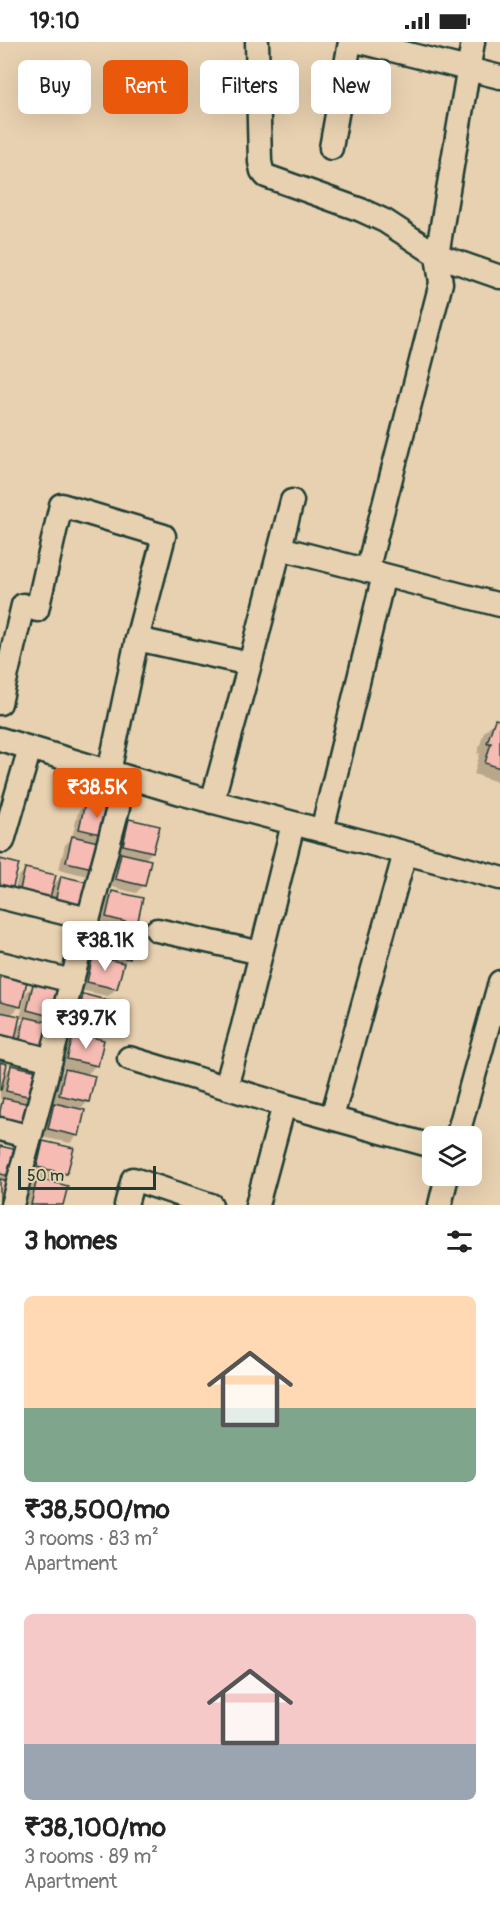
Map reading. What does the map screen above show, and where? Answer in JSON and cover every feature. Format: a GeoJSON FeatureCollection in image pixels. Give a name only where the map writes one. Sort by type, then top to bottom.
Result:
{"type":"FeatureCollection","features":[{"type":"Feature","properties":{"kind":"street"},"geometry":{"type":"LineString","coordinates":[[257,42],[260,162],[266,176],[385,221],[437,255],[500,277]]}},
{"type":"Feature","properties":{"kind":"street"},"geometry":{"type":"LineString","coordinates":[[331,148],[350,42]]}},
{"type":"Feature","properties":{"kind":"street"},"geometry":{"type":"LineString","coordinates":[[360,42],[500,77]]}},
{"type":"Feature","properties":{"kind":"street"},"geometry":{"type":"LineString","coordinates":[[322,831],[375,573],[441,283],[437,255],[473,42]]}},
{"type":"Feature","properties":{"kind":"street"},"geometry":{"type":"LineString","coordinates":[[212,802],[292,501]]}},
{"type":"Feature","properties":{"kind":"street"},"geometry":{"type":"LineString","coordinates":[[0,703],[23,605],[37,610],[61,505],[164,536],[137,639],[109,772]]}},
{"type":"Feature","properties":{"kind":"street"},"geometry":{"type":"LineString","coordinates":[[280,548],[500,605]]}},
{"type":"Feature","properties":{"kind":"street"},"geometry":{"type":"LineString","coordinates":[[137,639],[250,664]]}},
{"type":"Feature","properties":{"kind":"street"},"geometry":{"type":"LineString","coordinates":[[0,739],[212,802],[500,878]]}},
{"type":"Feature","properties":{"kind":"street"},"geometry":{"type":"LineString","coordinates":[[3,841],[30,748]]}},
{"type":"Feature","properties":{"kind":"street"},"geometry":{"type":"LineString","coordinates":[[12,1205],[118,808]]}},
{"type":"Feature","properties":{"kind":"street"},"geometry":{"type":"LineString","coordinates":[[226,1087],[293,824]]}},
{"type":"Feature","properties":{"kind":"street"},"geometry":{"type":"LineString","coordinates":[[332,1117],[405,853]]}},
{"type":"Feature","properties":{"kind":"street"},"geometry":{"type":"LineString","coordinates":[[0,897],[88,919]]}},
{"type":"Feature","properties":{"kind":"street"},"geometry":{"type":"LineString","coordinates":[[157,930],[261,952]]}},
{"type":"Feature","properties":{"kind":"street"},"geometry":{"type":"LineString","coordinates":[[0,963],[72,981]]}},
{"type":"Feature","properties":{"kind":"street"},"geometry":{"type":"LineString","coordinates":[[460,1126],[500,982]]}},
{"type":"Feature","properties":{"kind":"street"},"geometry":{"type":"LineString","coordinates":[[0,1047],[51,1060]]}},
{"type":"Feature","properties":{"kind":"street"},"geometry":{"type":"LineString","coordinates":[[129,1058],[284,1105],[422,1143]]}},
{"type":"Feature","properties":{"kind":"street"},"geometry":{"type":"LineString","coordinates":[[257,1205],[284,1105]]}},
{"type":"Feature","properties":{"kind":"street"},"geometry":{"type":"LineString","coordinates":[[0,1130],[30,1137]]}},
{"type":"Feature","properties":{"kind":"street"},"geometry":{"type":"LineString","coordinates":[[126,1205],[133,1179],[211,1205]]}},
{"type":"Feature","properties":{"kind":"street"},"geometry":{"type":"LineString","coordinates":[[440,1205],[445,1186]]}},
{"type":"Feature","properties":{"kind":"building"},"geometry":{"type":"Polygon","coordinates":[[[495,719],[500,720],[500,768],[485,763],[491,743],[487,743],[495,719]]]}},
{"type":"Feature","properties":{"kind":"building"},"geometry":{"type":"Polygon","coordinates":[[[85,803],[116,810],[109,836],[79,829],[85,803]]]}},
{"type":"Feature","properties":{"kind":"building"},"geometry":{"type":"Polygon","coordinates":[[[129,819],[160,826],[153,852],[123,845],[129,819]]]}},
{"type":"Feature","properties":{"kind":"building"},"geometry":{"type":"Polygon","coordinates":[[[72,836],[103,843],[97,869],[66,862],[72,836]]]}},
{"type":"Feature","properties":{"kind":"building"},"geometry":{"type":"Polygon","coordinates":[[[121,853],[151,860],[145,886],[115,879],[121,853]]]}},
{"type":"Feature","properties":{"kind":"building"},"geometry":{"type":"Polygon","coordinates":[[[0,859],[19,864],[12,890],[0,887],[0,859]]]}},
{"type":"Feature","properties":{"kind":"building"},"geometry":{"type":"Polygon","coordinates":[[[25,868],[56,875],[49,901],[19,894],[25,868]]]}},
{"type":"Feature","properties":{"kind":"building"},"geometry":{"type":"Polygon","coordinates":[[[61,876],[91,883],[85,909],[55,902],[61,876]]]}},
{"type":"Feature","properties":{"kind":"building"},"geometry":{"type":"Polygon","coordinates":[[[112,891],[143,898],[137,925],[106,917],[112,891]]]}},
{"type":"Feature","properties":{"kind":"building"},"geometry":{"type":"Polygon","coordinates":[[[105,925],[135,933],[130,959],[99,952],[105,925]]]}},
{"type":"Feature","properties":{"kind":"building"},"geometry":{"type":"Polygon","coordinates":[[[93,956],[124,963],[117,989],[87,982],[93,956]]]}},
{"type":"Feature","properties":{"kind":"building"},"geometry":{"type":"Polygon","coordinates":[[[0,975],[27,981],[21,1007],[0,1002],[0,975]]]}},
{"type":"Feature","properties":{"kind":"building"},"geometry":{"type":"Polygon","coordinates":[[[33,984],[64,991],[57,1018],[27,1010],[33,984]]]}},
{"type":"Feature","properties":{"kind":"building"},"geometry":{"type":"Polygon","coordinates":[[[83,994],[114,1002],[108,1028],[78,1021],[83,994]]]}},
{"type":"Feature","properties":{"kind":"building"},"geometry":{"type":"Polygon","coordinates":[[[0,1012],[20,1016],[14,1043],[0,1039],[0,1012]]]}},
{"type":"Feature","properties":{"kind":"building"},"geometry":{"type":"Polygon","coordinates":[[[25,1017],[56,1024],[49,1051],[19,1043],[25,1017]]]}},
{"type":"Feature","properties":{"kind":"building"},"geometry":{"type":"Polygon","coordinates":[[[74,1033],[104,1040],[98,1066],[67,1059],[74,1033]]]}},
{"type":"Feature","properties":{"kind":"building"},"geometry":{"type":"Polygon","coordinates":[[[0,1062],[7,1064],[1,1090],[0,1090],[0,1062]]]}},
{"type":"Feature","properties":{"kind":"building"},"geometry":{"type":"Polygon","coordinates":[[[11,1065],[42,1072],[36,1098],[6,1091],[11,1065]]]}},
{"type":"Feature","properties":{"kind":"building"},"geometry":{"type":"Polygon","coordinates":[[[65,1069],[95,1076],[89,1102],[59,1095],[65,1069]]]}},
{"type":"Feature","properties":{"kind":"building"},"geometry":{"type":"Polygon","coordinates":[[[3,1098],[34,1105],[27,1131],[0,1125],[3,1098]]]}},
{"type":"Feature","properties":{"kind":"building"},"geometry":{"type":"Polygon","coordinates":[[[54,1103],[85,1110],[79,1136],[48,1129],[54,1103]]]}},
{"type":"Feature","properties":{"kind":"building"},"geometry":{"type":"Polygon","coordinates":[[[43,1141],[74,1148],[67,1174],[37,1167],[43,1141]]]}},
{"type":"Feature","properties":{"kind":"building"},"geometry":{"type":"Polygon","coordinates":[[[0,1146],[22,1151],[16,1177],[0,1174],[0,1146]]]}},
{"type":"Feature","properties":{"kind":"building"},"geometry":{"type":"Polygon","coordinates":[[[37,1178],[68,1186],[63,1205],[31,1205],[37,1178]]]}},
{"type":"Feature","properties":{"kind":"building"},"geometry":{"type":"Polygon","coordinates":[[[0,1179],[13,1182],[7,1205],[0,1205],[0,1179]]]}}]}
